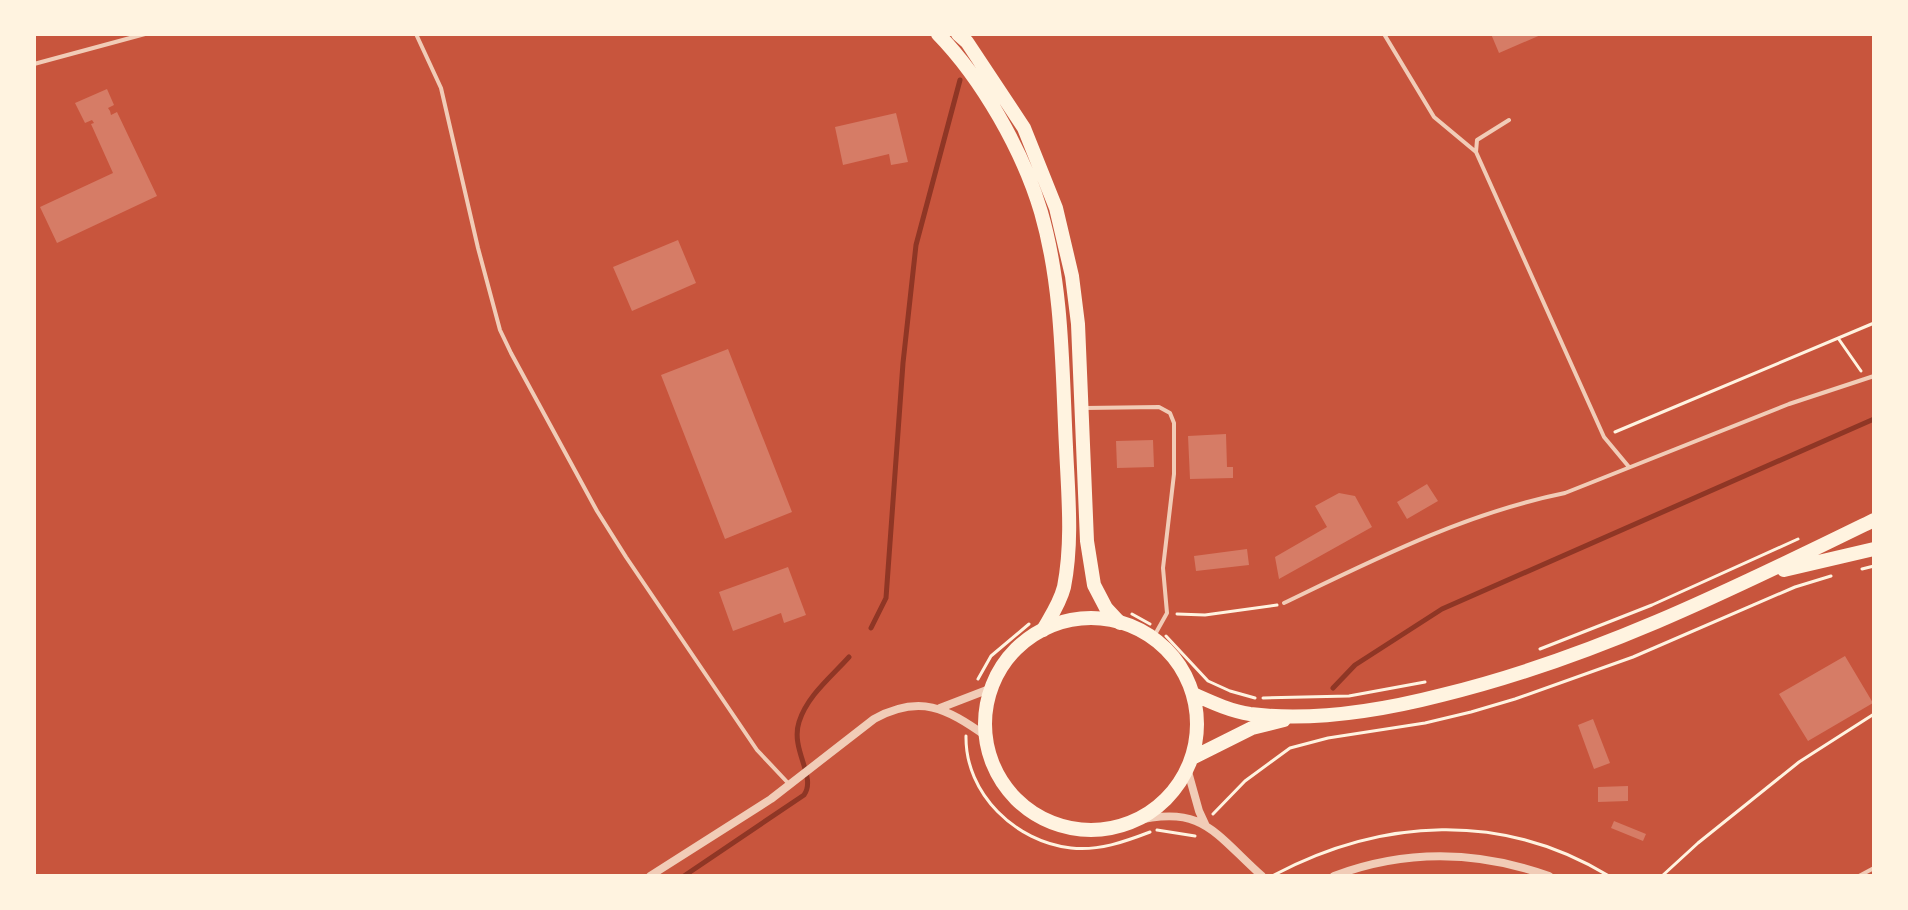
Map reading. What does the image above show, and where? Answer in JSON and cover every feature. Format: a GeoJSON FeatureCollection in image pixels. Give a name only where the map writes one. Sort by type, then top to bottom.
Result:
{"type":"FeatureCollection","features":[{"type":"Feature","properties":{"kind":"main road"},"geometry":{"type":"LineString","coordinates":[[938,34],[956,52],[1010,135],[1041,211],[1061,326],[1070,540],[1063,588],[1038,626],[1012,655],[992,688],[986,712],[986,736],[991,759],[1012,795],[1037,815],[1067,828],[1084,830],[1132,822],[1169,797],[1190,763],[1197,737],[1193,694],[1177,663],[1155,634],[1104,619],[1038,626]]}},
{"type":"Feature","properties":{"kind":"main road"},"geometry":{"type":"LineString","coordinates":[[958,34],[1024,128],[1056,208],[1072,276],[1078,324],[1087,541],[1094,585],[1105,606],[1120,623]]}},
{"type":"Feature","properties":{"kind":"main road"},"geometry":{"type":"LineString","coordinates":[[1193,694],[1248,713],[1333,715],[1400,706],[1486,685],[1590,650],[1760,576],[1874,520]]}},
{"type":"Feature","properties":{"kind":"main road"},"geometry":{"type":"LineString","coordinates":[[1760,576],[1874,549]]}},
{"type":"Feature","properties":{"kind":"main road"},"geometry":{"type":"LineString","coordinates":[[1190,763],[1252,728],[1300,716]]}},
{"type":"Feature","properties":{"kind":"street"},"geometry":{"type":"LineString","coordinates":[[650,876],[771,799],[887,712],[904,707],[940,708],[992,688]]}},
{"type":"Feature","properties":{"kind":"street"},"geometry":{"type":"LineString","coordinates":[[940,708],[986,736]]}},
{"type":"Feature","properties":{"kind":"street"},"geometry":{"type":"LineString","coordinates":[[1190,763],[1199,811],[1206,825],[1262,876]]}},
{"type":"Feature","properties":{"kind":"street"},"geometry":{"type":"LineString","coordinates":[[1132,822],[1174,814],[1206,825]]}},
{"type":"Feature","properties":{"kind":"street"},"geometry":{"type":"LineString","coordinates":[[1334,876],[1367,865],[1423,856],[1488,858],[1549,876]]}},
{"type":"Feature","properties":{"kind":"lane"},"geometry":{"type":"LineString","coordinates":[[34,64],[145,34]]}},
{"type":"Feature","properties":{"kind":"lane"},"geometry":{"type":"LineString","coordinates":[[416,34],[441,88],[478,248],[500,330],[511,353],[597,511],[619,545],[757,750],[792,781]]}},
{"type":"Feature","properties":{"kind":"lane"},"geometry":{"type":"LineString","coordinates":[[1384,34],[1434,117],[1476,152],[1604,437],[1630,467]]}},
{"type":"Feature","properties":{"kind":"lane"},"geometry":{"type":"LineString","coordinates":[[1476,152],[1477,140],[1509,120]]}},
{"type":"Feature","properties":{"kind":"lane"},"geometry":{"type":"LineString","coordinates":[[1284,603],[1384,554],[1470,519],[1565,493],[1789,404],[1874,376]]}},
{"type":"Feature","properties":{"kind":"lane"},"geometry":{"type":"LineString","coordinates":[[1082,408],[1159,407],[1170,413],[1174,423],[1174,474],[1163,568],[1167,613],[1155,634]]}},
{"type":"Feature","properties":{"kind":"lane"},"geometry":{"type":"LineString","coordinates":[[1859,876],[1874,868]]}},
{"type":"Feature","properties":{"kind":"path"},"geometry":{"type":"LineString","coordinates":[[1604,437],[1874,323]]}},
{"type":"Feature","properties":{"kind":"path"},"geometry":{"type":"LineString","coordinates":[[1838,338],[1866,378]]}},
{"type":"Feature","properties":{"kind":"path"},"geometry":{"type":"LineString","coordinates":[[1534,651],[1652,605],[1805,536]]}},
{"type":"Feature","properties":{"kind":"path"},"geometry":{"type":"LineString","coordinates":[[1167,613],[1205,615],[1284,603]]}},
{"type":"Feature","properties":{"kind":"path"},"geometry":{"type":"LineString","coordinates":[[1105,606],[1134,615],[1208,681],[1256,698],[1349,696],[1432,681]]}},
{"type":"Feature","properties":{"kind":"path"},"geometry":{"type":"LineString","coordinates":[[968,697],[991,656],[1038,626]]}},
{"type":"Feature","properties":{"kind":"path"},"geometry":{"type":"LineString","coordinates":[[1662,876],[1787,770],[1874,714]]}},
{"type":"Feature","properties":{"kind":"path"},"geometry":{"type":"LineString","coordinates":[[967,723],[966,744],[981,790],[991,807],[1029,835],[1073,848],[1117,844],[1157,829],[1194,837]]}},
{"type":"Feature","properties":{"kind":"building"},"geometry":{"type":"Polygon","coordinates":[[[1491,34],[1543,34],[1499,53],[1491,34]]]}},
{"type":"Feature","properties":{"kind":"building"},"geometry":{"type":"Polygon","coordinates":[[[107,89],[114,105],[108,108],[111,115],[117,112],[157,196],[57,243],[40,207],[113,173],[91,124],[94,123],[92,120],[85,123],[75,103],[107,89]]]}},
{"type":"Feature","properties":{"kind":"building"},"geometry":{"type":"Polygon","coordinates":[[[896,113],[908,162],[891,165],[889,154],[843,165],[835,127],[896,113]]]}},
{"type":"Feature","properties":{"kind":"building"},"geometry":{"type":"Polygon","coordinates":[[[678,240],[696,283],[632,311],[613,267],[678,240]]]}},
{"type":"Feature","properties":{"kind":"building"},"geometry":{"type":"Polygon","coordinates":[[[728,349],[792,512],[725,539],[661,375],[728,349]]]}},
{"type":"Feature","properties":{"kind":"building"},"geometry":{"type":"Polygon","coordinates":[[[1226,434],[1227,467],[1233,467],[1233,478],[1190,479],[1188,436],[1226,434]]]}},
{"type":"Feature","properties":{"kind":"building"},"geometry":{"type":"Polygon","coordinates":[[[1153,440],[1154,467],[1117,468],[1116,441],[1153,440]]]}},
{"type":"Feature","properties":{"kind":"building"},"geometry":{"type":"Polygon","coordinates":[[[1427,484],[1438,501],[1407,519],[1397,502],[1427,484]]]}},
{"type":"Feature","properties":{"kind":"building"},"geometry":{"type":"Polygon","coordinates":[[[1339,493],[1355,496],[1372,527],[1279,579],[1275,557],[1327,527],[1315,506],[1339,493]]]}},
{"type":"Feature","properties":{"kind":"building"},"geometry":{"type":"Polygon","coordinates":[[[1247,549],[1249,565],[1196,571],[1194,556],[1247,549]]]}},
{"type":"Feature","properties":{"kind":"building"},"geometry":{"type":"Polygon","coordinates":[[[788,567],[806,615],[784,623],[781,613],[733,631],[719,592],[788,567]]]}},
{"type":"Feature","properties":{"kind":"building"},"geometry":{"type":"Polygon","coordinates":[[[1845,656],[1873,703],[1808,741],[1779,694],[1845,656]]]}},
{"type":"Feature","properties":{"kind":"building"},"geometry":{"type":"Polygon","coordinates":[[[1593,719],[1610,763],[1594,769],[1578,725],[1593,719]]]}},
{"type":"Feature","properties":{"kind":"building"},"geometry":{"type":"Polygon","coordinates":[[[1628,786],[1628,801],[1598,802],[1598,787],[1628,786]]]}},
{"type":"Feature","properties":{"kind":"building"},"geometry":{"type":"Polygon","coordinates":[[[1614,821],[1646,834],[1643,841],[1611,828],[1614,821]]]}},
{"type":"Feature","properties":{"kind":"waterway"},"geometry":{"type":"LineString","coordinates":[[871,628],[886,598],[903,363],[916,245],[960,80]]}},
{"type":"Feature","properties":{"kind":"waterway"},"geometry":{"type":"LineString","coordinates":[[1333,688],[1355,665],[1442,609],[1874,419]]}},
{"type":"Feature","properties":{"kind":"waterway"},"geometry":{"type":"LineString","coordinates":[[684,876],[804,795],[807,780],[798,743],[799,722],[814,695],[849,657]]}}]}
